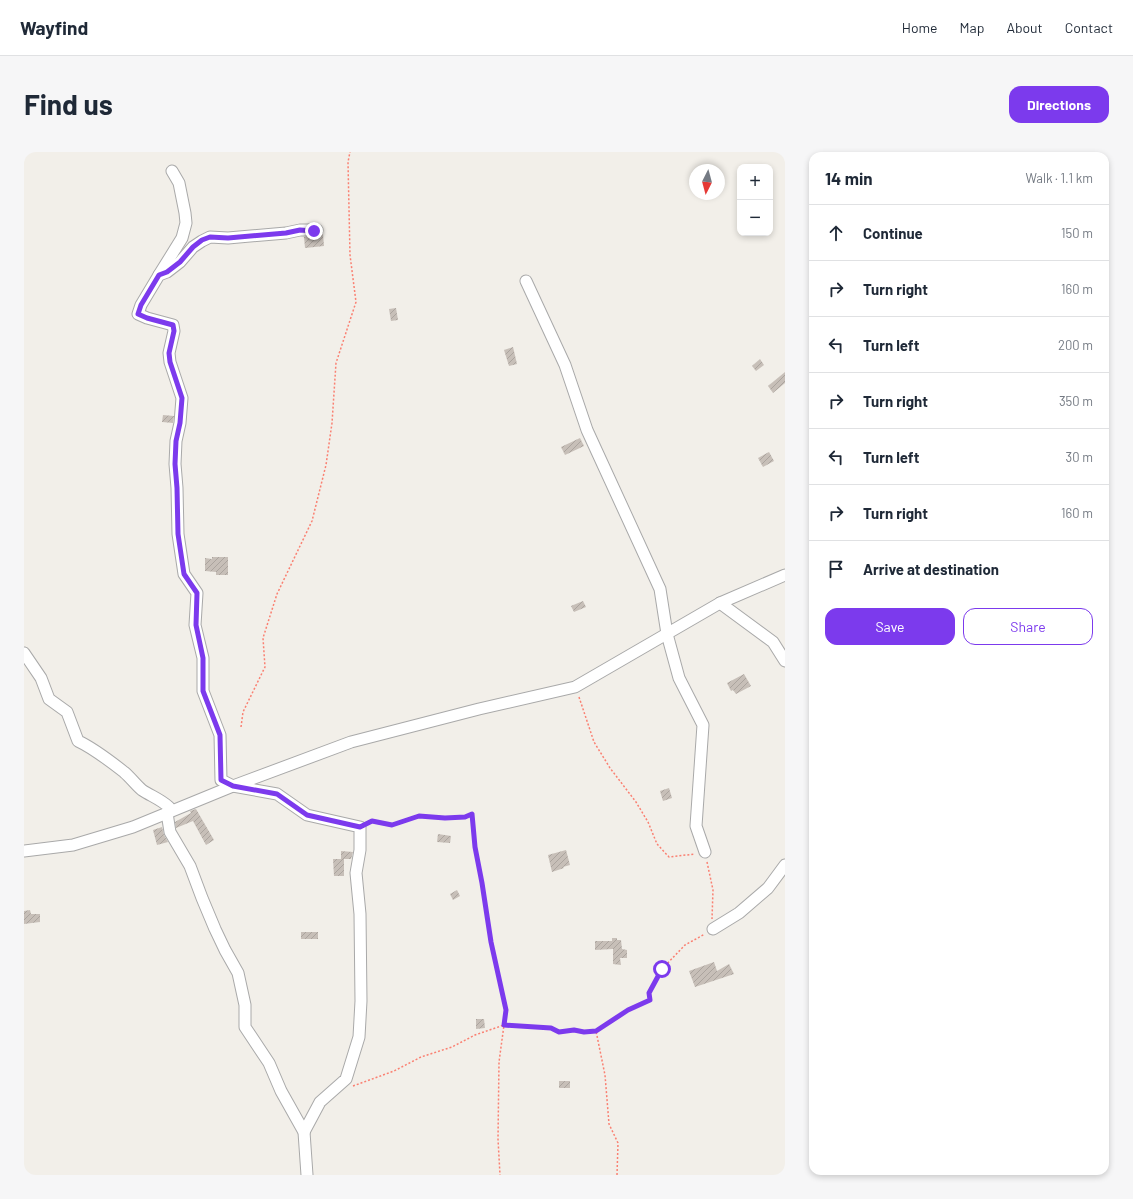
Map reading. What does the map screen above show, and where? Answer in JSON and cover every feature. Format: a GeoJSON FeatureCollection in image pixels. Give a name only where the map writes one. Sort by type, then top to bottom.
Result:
{"type":"FeatureCollection","features":[{"type":"Feature","properties":{"kind":"street"},"geometry":{"type":"LineString","coordinates":[[172,171],[179,183],[186,223],[182,238],[141,305],[138,314],[173,325],[174,331],[169,357],[182,398],[180,423],[176,441],[175,464],[178,534],[184,574],[197,593],[196,625],[203,658],[203,691],[220,735],[221,780],[233,786],[277,794],[307,815],[360,827],[360,850],[356,873],[360,914],[361,1001],[359,1037],[346,1080],[320,1102],[304,1132]]}},
{"type":"Feature","properties":{"kind":"street"},"geometry":{"type":"LineString","coordinates":[[159,275],[167,272],[180,262],[193,247],[202,240],[210,237],[228,238],[286,233],[300,230],[317,230]]}},
{"type":"Feature","properties":{"kind":"street"},"geometry":{"type":"LineString","coordinates":[[526,281],[565,365],[587,430],[660,589],[667,634],[679,678],[702,725],[696,826],[705,852]]}},
{"type":"Feature","properties":{"kind":"street"},"geometry":{"type":"LineString","coordinates":[[24,851],[73,845],[134,826],[233,786],[351,742],[575,688],[720,603],[785,575]]}},
{"type":"Feature","properties":{"kind":"street"},"geometry":{"type":"LineString","coordinates":[[720,603],[773,642],[785,660]]}},
{"type":"Feature","properties":{"kind":"street"},"geometry":{"type":"LineString","coordinates":[[24,653],[41,678],[48,699],[67,712],[78,740],[92,747],[142,790],[160,799],[169,806],[166,813],[170,832],[190,866],[215,929],[238,973],[245,1005],[245,1028],[269,1063],[281,1092],[304,1132],[307,1175]]}},
{"type":"Feature","properties":{"kind":"street"},"geometry":{"type":"LineString","coordinates":[[713,929],[739,914],[768,888],[785,865]]}},
{"type":"Feature","properties":{"kind":"path"},"geometry":{"type":"LineString","coordinates":[[241,727],[243,712],[265,667],[263,638],[277,594],[312,521],[326,465],[332,423],[336,363],[356,302],[350,255],[348,162],[350,152]]}},
{"type":"Feature","properties":{"kind":"path"},"geometry":{"type":"LineString","coordinates":[[349,1087],[394,1071],[421,1057],[452,1047],[475,1035],[504,1025],[551,1028],[559,1032],[574,1030],[584,1032],[596,1031],[628,1010],[650,1000],[649,993],[662,969],[685,945],[713,929],[713,890],[705,852],[669,857],[657,844],[648,822],[636,802],[610,768],[594,742],[575,688]]}},
{"type":"Feature","properties":{"kind":"path"},"geometry":{"type":"LineString","coordinates":[[360,827],[372,821],[392,825],[419,816],[445,818],[465,817],[472,814],[475,847],[491,942],[506,1010],[499,1062],[498,1139],[500,1175]]}},
{"type":"Feature","properties":{"kind":"path"},"geometry":{"type":"LineString","coordinates":[[596,1031],[605,1075],[609,1124],[618,1143],[617,1175]]}},
{"type":"Feature","properties":{"kind":"building"},"geometry":{"type":"Polygon","coordinates":[[[323,234],[324,246],[305,248],[304,237],[317,237],[323,234]]]}},
{"type":"Feature","properties":{"kind":"building"},"geometry":{"type":"Polygon","coordinates":[[[396,308],[398,320],[391,321],[389,309],[396,308]]]}},
{"type":"Feature","properties":{"kind":"building"},"geometry":{"type":"Polygon","coordinates":[[[513,347],[517,364],[509,366],[504,350],[513,347]]]}},
{"type":"Feature","properties":{"kind":"building"},"geometry":{"type":"Polygon","coordinates":[[[760,359],[764,365],[756,371],[752,366],[760,359]]]}},
{"type":"Feature","properties":{"kind":"building"},"geometry":{"type":"Polygon","coordinates":[[[785,372],[785,383],[773,393],[768,386],[785,372]]]}},
{"type":"Feature","properties":{"kind":"building"},"geometry":{"type":"Polygon","coordinates":[[[163,415],[174,416],[173,423],[162,422],[163,415]]]}},
{"type":"Feature","properties":{"kind":"building"},"geometry":{"type":"Polygon","coordinates":[[[580,438],[584,446],[565,455],[561,447],[580,438]]]}},
{"type":"Feature","properties":{"kind":"building"},"geometry":{"type":"Polygon","coordinates":[[[769,452],[774,461],[763,467],[758,458],[769,452]]]}},
{"type":"Feature","properties":{"kind":"building"},"geometry":{"type":"Polygon","coordinates":[[[212,557],[228,557],[228,575],[216,575],[216,572],[205,571],[205,558],[212,559],[212,557]]]}},
{"type":"Feature","properties":{"kind":"building"},"geometry":{"type":"Polygon","coordinates":[[[583,601],[586,607],[574,612],[571,606],[583,601]]]}},
{"type":"Feature","properties":{"kind":"building"},"geometry":{"type":"Polygon","coordinates":[[[744,674],[751,686],[736,694],[733,690],[731,691],[727,683],[744,674]]]}},
{"type":"Feature","properties":{"kind":"building"},"geometry":{"type":"Polygon","coordinates":[[[669,788],[672,798],[663,801],[660,791],[669,788]]]}},
{"type":"Feature","properties":{"kind":"building"},"geometry":{"type":"Polygon","coordinates":[[[196,809],[214,840],[206,845],[193,821],[176,828],[175,822],[191,813],[190,811],[196,809]]]}},
{"type":"Feature","properties":{"kind":"building"},"geometry":{"type":"Polygon","coordinates":[[[162,827],[168,842],[157,845],[153,830],[162,827]]]}},
{"type":"Feature","properties":{"kind":"building"},"geometry":{"type":"Polygon","coordinates":[[[438,834],[451,836],[450,843],[437,842],[438,834]]]}},
{"type":"Feature","properties":{"kind":"building"},"geometry":{"type":"Polygon","coordinates":[[[566,850],[570,865],[552,872],[548,855],[566,850]]]}},
{"type":"Feature","properties":{"kind":"building"},"geometry":{"type":"Polygon","coordinates":[[[341,851],[353,852],[351,859],[341,859],[341,851]]]}},
{"type":"Feature","properties":{"kind":"building"},"geometry":{"type":"Polygon","coordinates":[[[333,859],[344,859],[344,876],[334,876],[333,859]]]}},
{"type":"Feature","properties":{"kind":"building"},"geometry":{"type":"Polygon","coordinates":[[[457,890],[460,896],[453,900],[450,894],[457,890]]]}},
{"type":"Feature","properties":{"kind":"building"},"geometry":{"type":"Polygon","coordinates":[[[30,910],[31,914],[40,914],[40,922],[24,924],[24,911],[30,910]]]}},
{"type":"Feature","properties":{"kind":"building"},"geometry":{"type":"Polygon","coordinates":[[[301,932],[318,932],[318,939],[301,939],[301,932]]]}},
{"type":"Feature","properties":{"kind":"building"},"geometry":{"type":"Polygon","coordinates":[[[612,938],[621,940],[622,949],[627,950],[627,958],[620,958],[621,965],[613,964],[613,949],[595,950],[595,941],[612,941],[612,938]]]}},
{"type":"Feature","properties":{"kind":"building"},"geometry":{"type":"Polygon","coordinates":[[[714,962],[717,971],[729,964],[734,974],[695,987],[689,971],[714,962]]]}},
{"type":"Feature","properties":{"kind":"building"},"geometry":{"type":"Polygon","coordinates":[[[476,1019],[484,1019],[485,1028],[476,1029],[476,1019]]]}},
{"type":"Feature","properties":{"kind":"building"},"geometry":{"type":"Polygon","coordinates":[[[559,1081],[570,1081],[570,1088],[559,1088],[559,1081]]]}},
{"type":"Feature","properties":{"kind":"route"},"geometry":{"type":"LineString","coordinates":[[314,231],[300,230],[286,233],[228,238],[210,237],[202,240],[193,247],[180,262],[167,272],[159,275],[141,305],[138,314],[173,325],[174,331],[169,353],[170,362],[182,398],[180,423],[176,441],[175,464],[178,534],[184,574],[197,593],[196,625],[203,658],[203,691],[220,735],[221,780],[233,786],[248,790],[277,794],[307,815],[360,827],[372,821],[392,825],[419,816],[445,818],[465,817],[472,814],[475,847],[491,942],[506,1010],[504,1025],[551,1028],[559,1032],[574,1030],[584,1032],[596,1031],[628,1010],[650,1000],[649,993],[662,969]]}}]}
